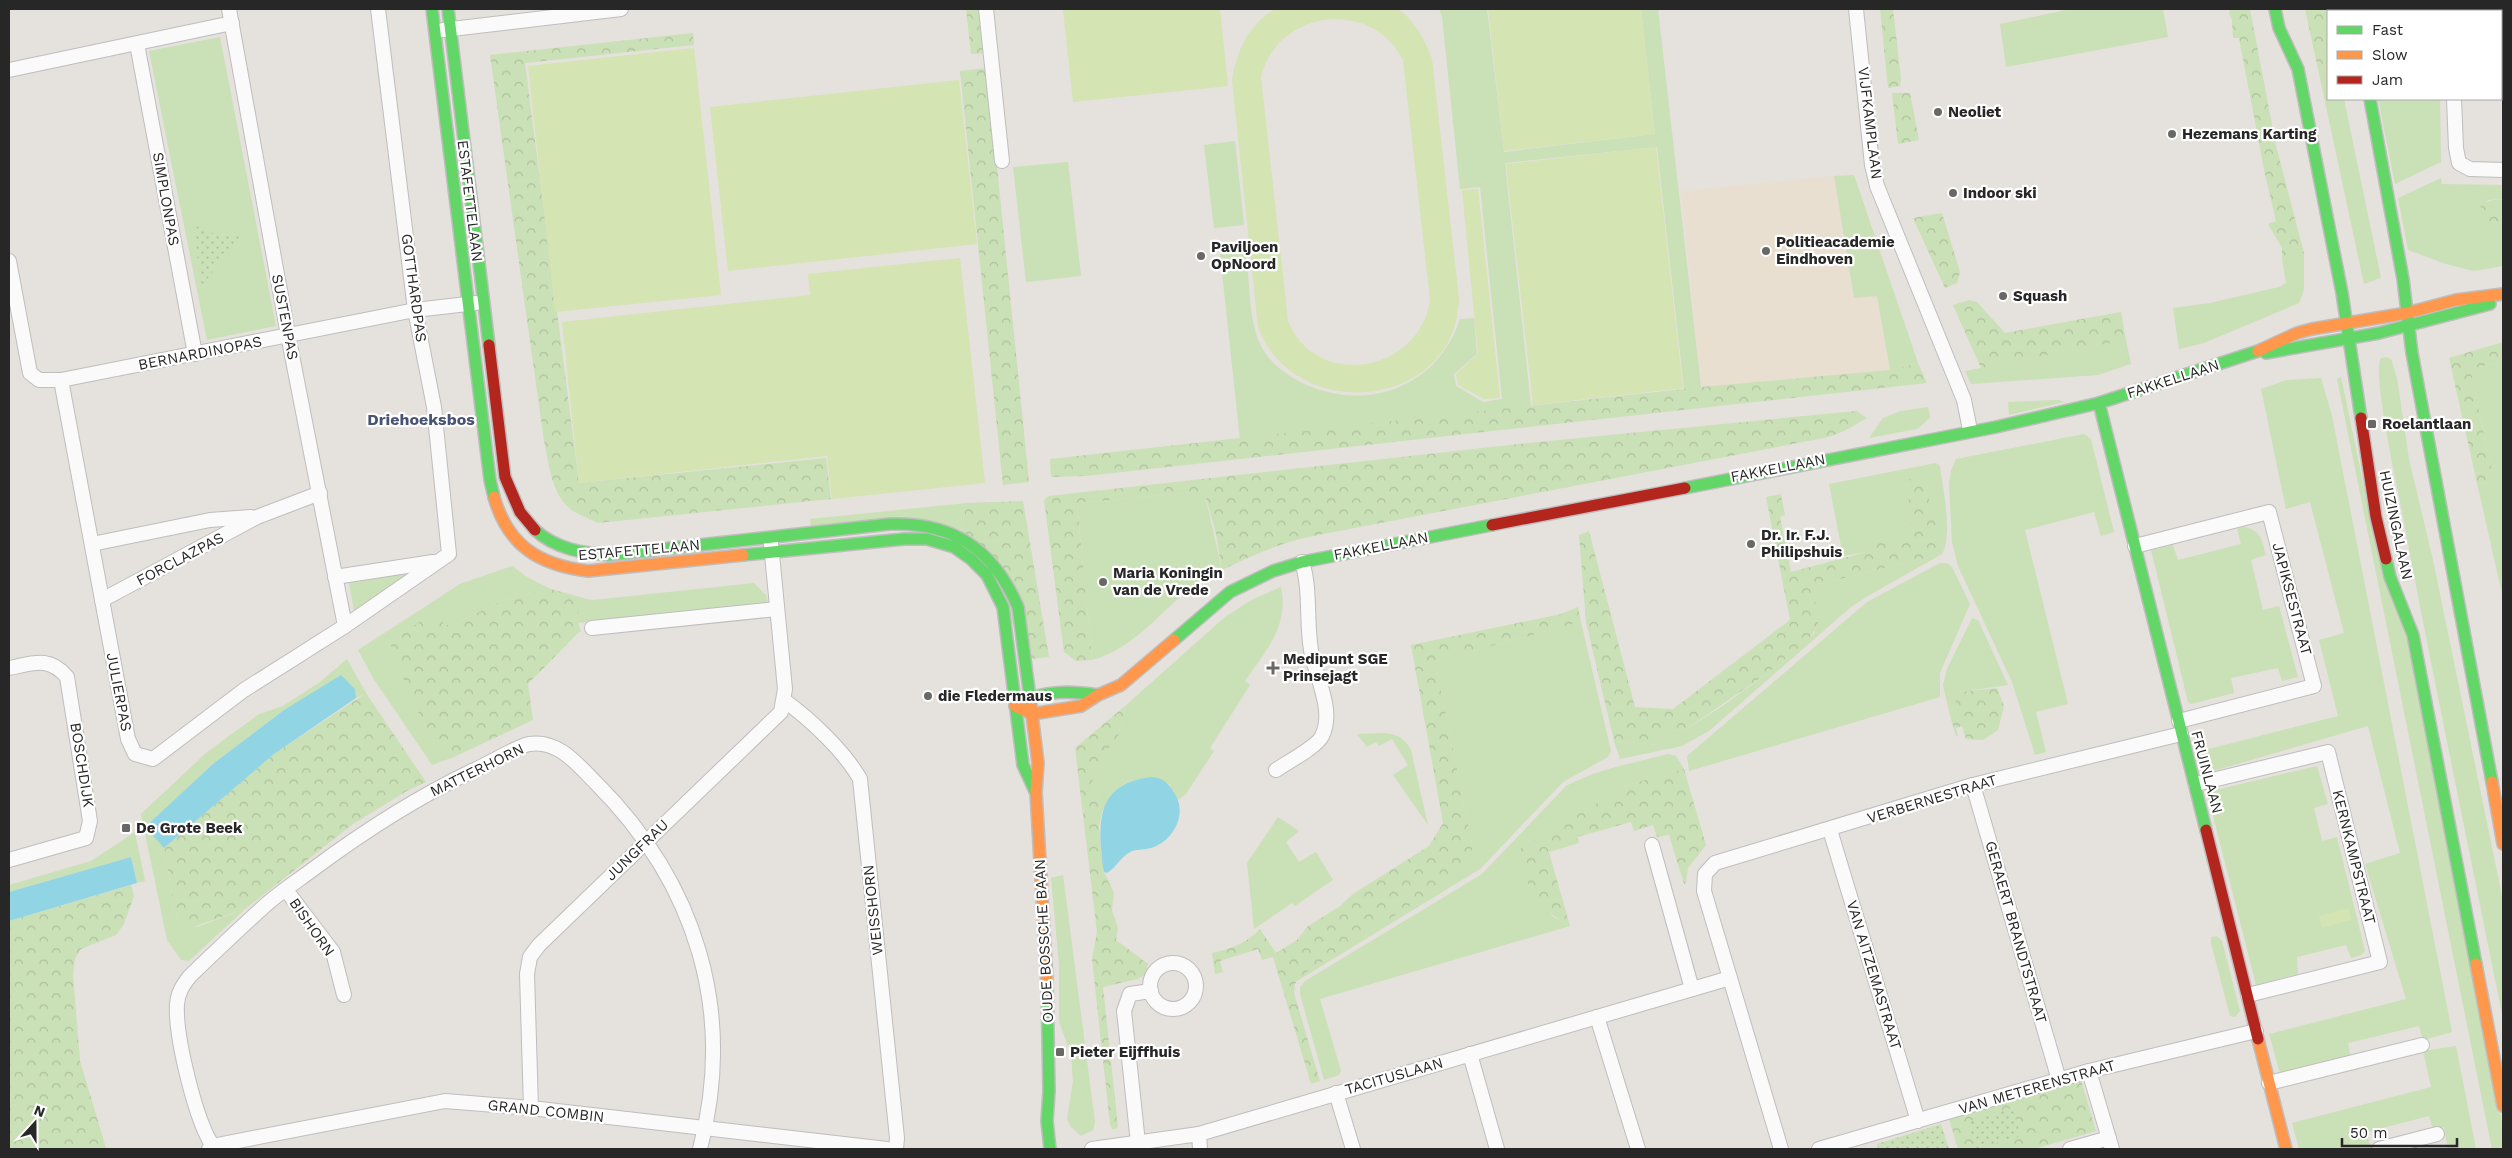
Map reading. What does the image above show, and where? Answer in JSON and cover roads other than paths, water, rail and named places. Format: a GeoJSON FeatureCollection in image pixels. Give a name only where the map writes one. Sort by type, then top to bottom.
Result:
{"type":"FeatureCollection","features":[{"type":"Feature","properties":{"kind":"street","name":"SUSTENPAS"},"geometry":{"type":"LineString","coordinates":[[229,9],[288,335],[345,626]]}},
{"type":"Feature","properties":{"kind":"street","name":"GOTTHARDPAS"},"geometry":{"type":"LineString","coordinates":[[378,9],[415,310],[434,407],[449,554],[439,562]]}},
{"type":"Feature","properties":{"kind":"street","name":"ESTAFETTELAAN"},"geometry":{"type":"LineString","coordinates":[[432,9],[494,502],[503,523],[515,542],[530,554],[570,570],[611,570],[904,539],[927,539],[954,547],[971,559],[987,575],[1003,608],[1015,706]]}},
{"type":"Feature","properties":{"kind":"street","name":"ESTAFETTELAAN"},"geometry":{"type":"LineString","coordinates":[[448,9],[505,477],[520,513],[534,530],[560,548],[588,554],[609,555],[770,536],[902,524],[926,525],[941,529],[977,548],[997,567],[1011,588],[1018,607],[1032,714]]}},
{"type":"Feature","properties":{"kind":"street"},"geometry":{"type":"LineString","coordinates":[[435,31],[620,9]]}},
{"type":"Feature","properties":{"kind":"street"},"geometry":{"type":"LineString","coordinates":[[986,9],[1002,161]]}},
{"type":"Feature","properties":{"kind":"street","name":"VIJFKAMPLAAN"},"geometry":{"type":"LineString","coordinates":[[1856,9],[1872,165],[1877,186],[1964,400],[1970,430]]}},
{"type":"Feature","properties":{"kind":"street","name":"HUIZINGALAAN"},"geometry":{"type":"LineString","coordinates":[[2276,9],[2280,28],[2298,69],[2346,323],[2376,517],[2390,577],[2413,636],[2503,1106]]}},
{"type":"Feature","properties":{"kind":"street"},"geometry":{"type":"LineString","coordinates":[[9,70],[232,23]]}},
{"type":"Feature","properties":{"kind":"street","name":"SIMPLONPAS"},"geometry":{"type":"LineString","coordinates":[[138,44],[195,354]]}},
{"type":"Feature","properties":{"kind":"street"},"geometry":{"type":"LineString","coordinates":[[2370,100],[2403,279],[2412,353],[2503,844]]}},
{"type":"Feature","properties":{"kind":"street"},"geometry":{"type":"LineString","coordinates":[[2454,100],[2456,148],[2459,162],[2470,170],[2503,170]]}},
{"type":"Feature","properties":{"kind":"street","name":"BERNARDINOPAS"},"geometry":{"type":"LineString","coordinates":[[9,261],[30,374],[39,380],[61,380],[415,310],[484,302]]}},
{"type":"Feature","properties":{"kind":"street"},"geometry":{"type":"LineString","coordinates":[[2407,313],[2456,300],[2503,294]]}},
{"type":"Feature","properties":{"kind":"street"},"geometry":{"type":"LineString","coordinates":[[2409,327],[2503,300]]}},
{"type":"Feature","properties":{"kind":"street","name":"FAKKELLAAN"},"geometry":{"type":"LineString","coordinates":[[1032,714],[1081,706],[1098,695],[1121,685],[1230,592],[1273,570],[1302,562],[1970,430],[1996,427],[2099,403],[2250,355],[2297,334],[2346,323],[2407,313]]}},
{"type":"Feature","properties":{"kind":"street","name":"FAKKELLAAN"},"geometry":{"type":"LineString","coordinates":[[2250,355],[2316,347],[2409,327]]}},
{"type":"Feature","properties":{"kind":"street","name":"JULIERPAS"},"geometry":{"type":"LineString","coordinates":[[61,380],[128,739],[135,754],[153,760],[244,690],[345,626]]}},
{"type":"Feature","properties":{"kind":"street","name":"FRUINLAAN"},"geometry":{"type":"LineString","coordinates":[[2099,403],[2286,1149]]}},
{"type":"Feature","properties":{"kind":"street","name":"FORCLAZPAS"},"geometry":{"type":"LineString","coordinates":[[102,600],[257,517],[320,493]]}},
{"type":"Feature","properties":{"kind":"street","name":"JAPIKSESTRAAT"},"geometry":{"type":"LineString","coordinates":[[2135,546],[2269,512],[2314,686],[2180,727]]}},
{"type":"Feature","properties":{"kind":"street","name":"FORCLAZPAS"},"geometry":{"type":"LineString","coordinates":[[92,544],[210,520],[257,517]]}},
{"type":"Feature","properties":{"kind":"street"},"geometry":{"type":"LineString","coordinates":[[770,536],[785,701]]}},
{"type":"Feature","properties":{"kind":"street"},"geometry":{"type":"LineString","coordinates":[[335,577],[439,562]]}},
{"type":"Feature","properties":{"kind":"street"},"geometry":{"type":"LineString","coordinates":[[345,626],[439,562]]}},
{"type":"Feature","properties":{"kind":"street"},"geometry":{"type":"LineString","coordinates":[[1276,770],[1321,739],[1326,726],[1326,713],[1311,649],[1307,576],[1302,562]]}},
{"type":"Feature","properties":{"kind":"street"},"geometry":{"type":"LineString","coordinates":[[592,628],[777,609]]}},
{"type":"Feature","properties":{"kind":"street","name":"BOSCHDIJK"},"geometry":{"type":"LineString","coordinates":[[9,668],[41,662],[58,666],[67,677],[90,821],[86,838],[9,860]]}},
{"type":"Feature","properties":{"kind":"street","name":"FAKKELLAAN"},"geometry":{"type":"LineString","coordinates":[[1015,706],[1030,696],[1079,692],[1098,695]]}},
{"type":"Feature","properties":{"kind":"street","name":"JUNGFRAU"},"geometry":{"type":"LineString","coordinates":[[531,1108],[526,974],[530,957],[646,841],[781,712],[785,701]]}},
{"type":"Feature","properties":{"kind":"street","name":"WEISSHORN"},"geometry":{"type":"LineString","coordinates":[[785,701],[799,711],[853,766],[860,779],[897,1138],[896,1149]]}},
{"type":"Feature","properties":{"kind":"street"},"geometry":{"type":"LineString","coordinates":[[1015,706],[1032,714]]}},
{"type":"Feature","properties":{"kind":"street","name":"OUDE BOSSCHE BAAN"},"geometry":{"type":"LineString","coordinates":[[1015,706],[1023,765],[1036,792]]}},
{"type":"Feature","properties":{"kind":"street","name":"OUDE BOSSCHE BAAN"},"geometry":{"type":"LineString","coordinates":[[1032,714],[1038,763],[1036,792],[1046,964],[1049,1091],[1047,1121],[1050,1149]]}},
{"type":"Feature","properties":{"kind":"street","name":"VERBERNESTRAAT"},"geometry":{"type":"LineString","coordinates":[[1730,978],[1704,891],[1705,874],[1715,863],[1830,830],[1973,785],[2180,727]]}},
{"type":"Feature","properties":{"kind":"street","name":"MATTERHORN"},"geometry":{"type":"LineString","coordinates":[[212,1148],[196,1108],[177,1026],[177,1002],[180,989],[196,970],[270,901],[360,834],[412,802],[529,744],[549,744],[570,756],[605,792],[646,841],[658,856],[684,906],[701,953],[713,1018],[714,1070],[706,1128],[700,1149]]}},
{"type":"Feature","properties":{"kind":"street","name":"KERNKAMPSTRAAT"},"geometry":{"type":"LineString","coordinates":[[2196,784],[2328,752],[2380,962],[2248,995]]}},
{"type":"Feature","properties":{"kind":"street","name":"GERAERT BRANDTSTRAAT"},"geometry":{"type":"LineString","coordinates":[[1973,785],[2059,1080]]}},
{"type":"Feature","properties":{"kind":"street","name":"VAN AITZEMASTRAAT"},"geometry":{"type":"LineString","coordinates":[[1830,830],[1918,1121]]}},
{"type":"Feature","properties":{"kind":"street"},"geometry":{"type":"LineString","coordinates":[[1652,845],[1692,989]]}},
{"type":"Feature","properties":{"kind":"street","name":"BISHORN"},"geometry":{"type":"LineString","coordinates":[[286,890],[333,952],[344,995]]}},
{"type":"Feature","properties":{"kind":"street"},"geometry":{"type":"LineString","coordinates":[[1730,978],[1781,1149]]}},
{"type":"Feature","properties":{"kind":"street","name":"TACITUSLAAN"},"geometry":{"type":"LineString","coordinates":[[1092,1149],[1199,1134],[1730,978]]}},
{"type":"Feature","properties":{"kind":"street"},"geometry":{"type":"LineString","coordinates":[[1138,1143],[1124,1011],[1130,994],[1150,991]]}},
{"type":"Feature","properties":{"kind":"street"},"geometry":{"type":"LineString","coordinates":[[1597,1017],[1638,1149]]}},
{"type":"Feature","properties":{"kind":"street","name":"VAN METERENSTRAAT"},"geometry":{"type":"LineString","coordinates":[[1820,1149],[2089,1071],[2256,1031]]}},
{"type":"Feature","properties":{"kind":"street"},"geometry":{"type":"LineString","coordinates":[[2269,1083],[2422,1045]]}},
{"type":"Feature","properties":{"kind":"street"},"geometry":{"type":"LineString","coordinates":[[1470,1054],[1497,1149]]}},
{"type":"Feature","properties":{"kind":"street"},"geometry":{"type":"LineString","coordinates":[[2070,1149],[2111,1144],[2089,1071]]}},
{"type":"Feature","properties":{"kind":"street","name":"OUDE BOSSCHE BAAN"},"geometry":{"type":"LineString","coordinates":[[1049,1091],[1058,1122],[1062,1149]]}},
{"type":"Feature","properties":{"kind":"street"},"geometry":{"type":"LineString","coordinates":[[1336,1093],[1353,1149]]}},
{"type":"Feature","properties":{"kind":"street","name":"GRAND COMBIN"},"geometry":{"type":"LineString","coordinates":[[212,1148],[445,1101],[531,1108],[887,1149]]}},
{"type":"Feature","properties":{"kind":"street"},"geometry":{"type":"LineString","coordinates":[[1199,1134],[1200,1149]]}},
{"type":"Feature","properties":{"kind":"street"},"geometry":{"type":"LineString","coordinates":[[2379,1149],[2437,1134]]}},
{"type":"Feature","properties":{"kind":"water"},"geometry":{"type":"Polygon","coordinates":[[[341,675],[355,689],[356,698],[274,754],[164,848],[145,827],[214,763],[284,710],[341,675]]]}},
{"type":"Feature","properties":{"kind":"water"},"geometry":{"type":"Polygon","coordinates":[[[1151,777],[1166,782],[1176,796],[1180,812],[1176,827],[1159,845],[1149,849],[1132,851],[1110,871],[1104,872],[1101,824],[1109,798],[1118,788],[1132,781],[1151,777]]]}},
{"type":"Feature","properties":{"kind":"water"},"geometry":{"type":"Polygon","coordinates":[[[131,857],[137,883],[9,921],[9,892],[131,857]]]}},
{"type":"Feature","properties":{"kind":"place","name":"Neoliet"},"geometry":{"type":"Point","coordinates":[1938,112]}},
{"type":"Feature","properties":{"kind":"place","name":"Hezemans Karting"},"geometry":{"type":"Point","coordinates":[2172,134]}},
{"type":"Feature","properties":{"kind":"place","name":"Indoor ski"},"geometry":{"type":"Point","coordinates":[1953,193]}},
{"type":"Feature","properties":{"kind":"place","name":"Politieacademie Eindhoven"},"geometry":{"type":"Point","coordinates":[1766,251]}},
{"type":"Feature","properties":{"kind":"place","name":"Paviljoen OpNoord"},"geometry":{"type":"Point","coordinates":[1201,256]}},
{"type":"Feature","properties":{"kind":"place","name":"Squash"},"geometry":{"type":"Point","coordinates":[2003,296]}},
{"type":"Feature","properties":{"kind":"place","name":"Roelantlaan"},"geometry":{"type":"Point","coordinates":[2372,424]}},
{"type":"Feature","properties":{"kind":"place","name":"Dr. Ir. F.J. Philipshuis"},"geometry":{"type":"Point","coordinates":[1751,544]}},
{"type":"Feature","properties":{"kind":"place","name":"Maria Koningin van de Vrede"},"geometry":{"type":"Point","coordinates":[1103,582]}},
{"type":"Feature","properties":{"kind":"place","name":"Medipunt SGE Prinsejagt"},"geometry":{"type":"Point","coordinates":[1273,668]}},
{"type":"Feature","properties":{"kind":"place","name":"die Fledermaus"},"geometry":{"type":"Point","coordinates":[928,696]}},
{"type":"Feature","properties":{"kind":"place","name":"De Grote Beek"},"geometry":{"type":"Point","coordinates":[126,828]}},
{"type":"Feature","properties":{"kind":"place","name":"Pieter Eijffhuis"},"geometry":{"type":"Point","coordinates":[1060,1052]}},
{"type":"Feature","properties":{"kind":"district","name":"Driehoeksbos"},"geometry":{"type":"Point","coordinates":[421,419]}}]}
